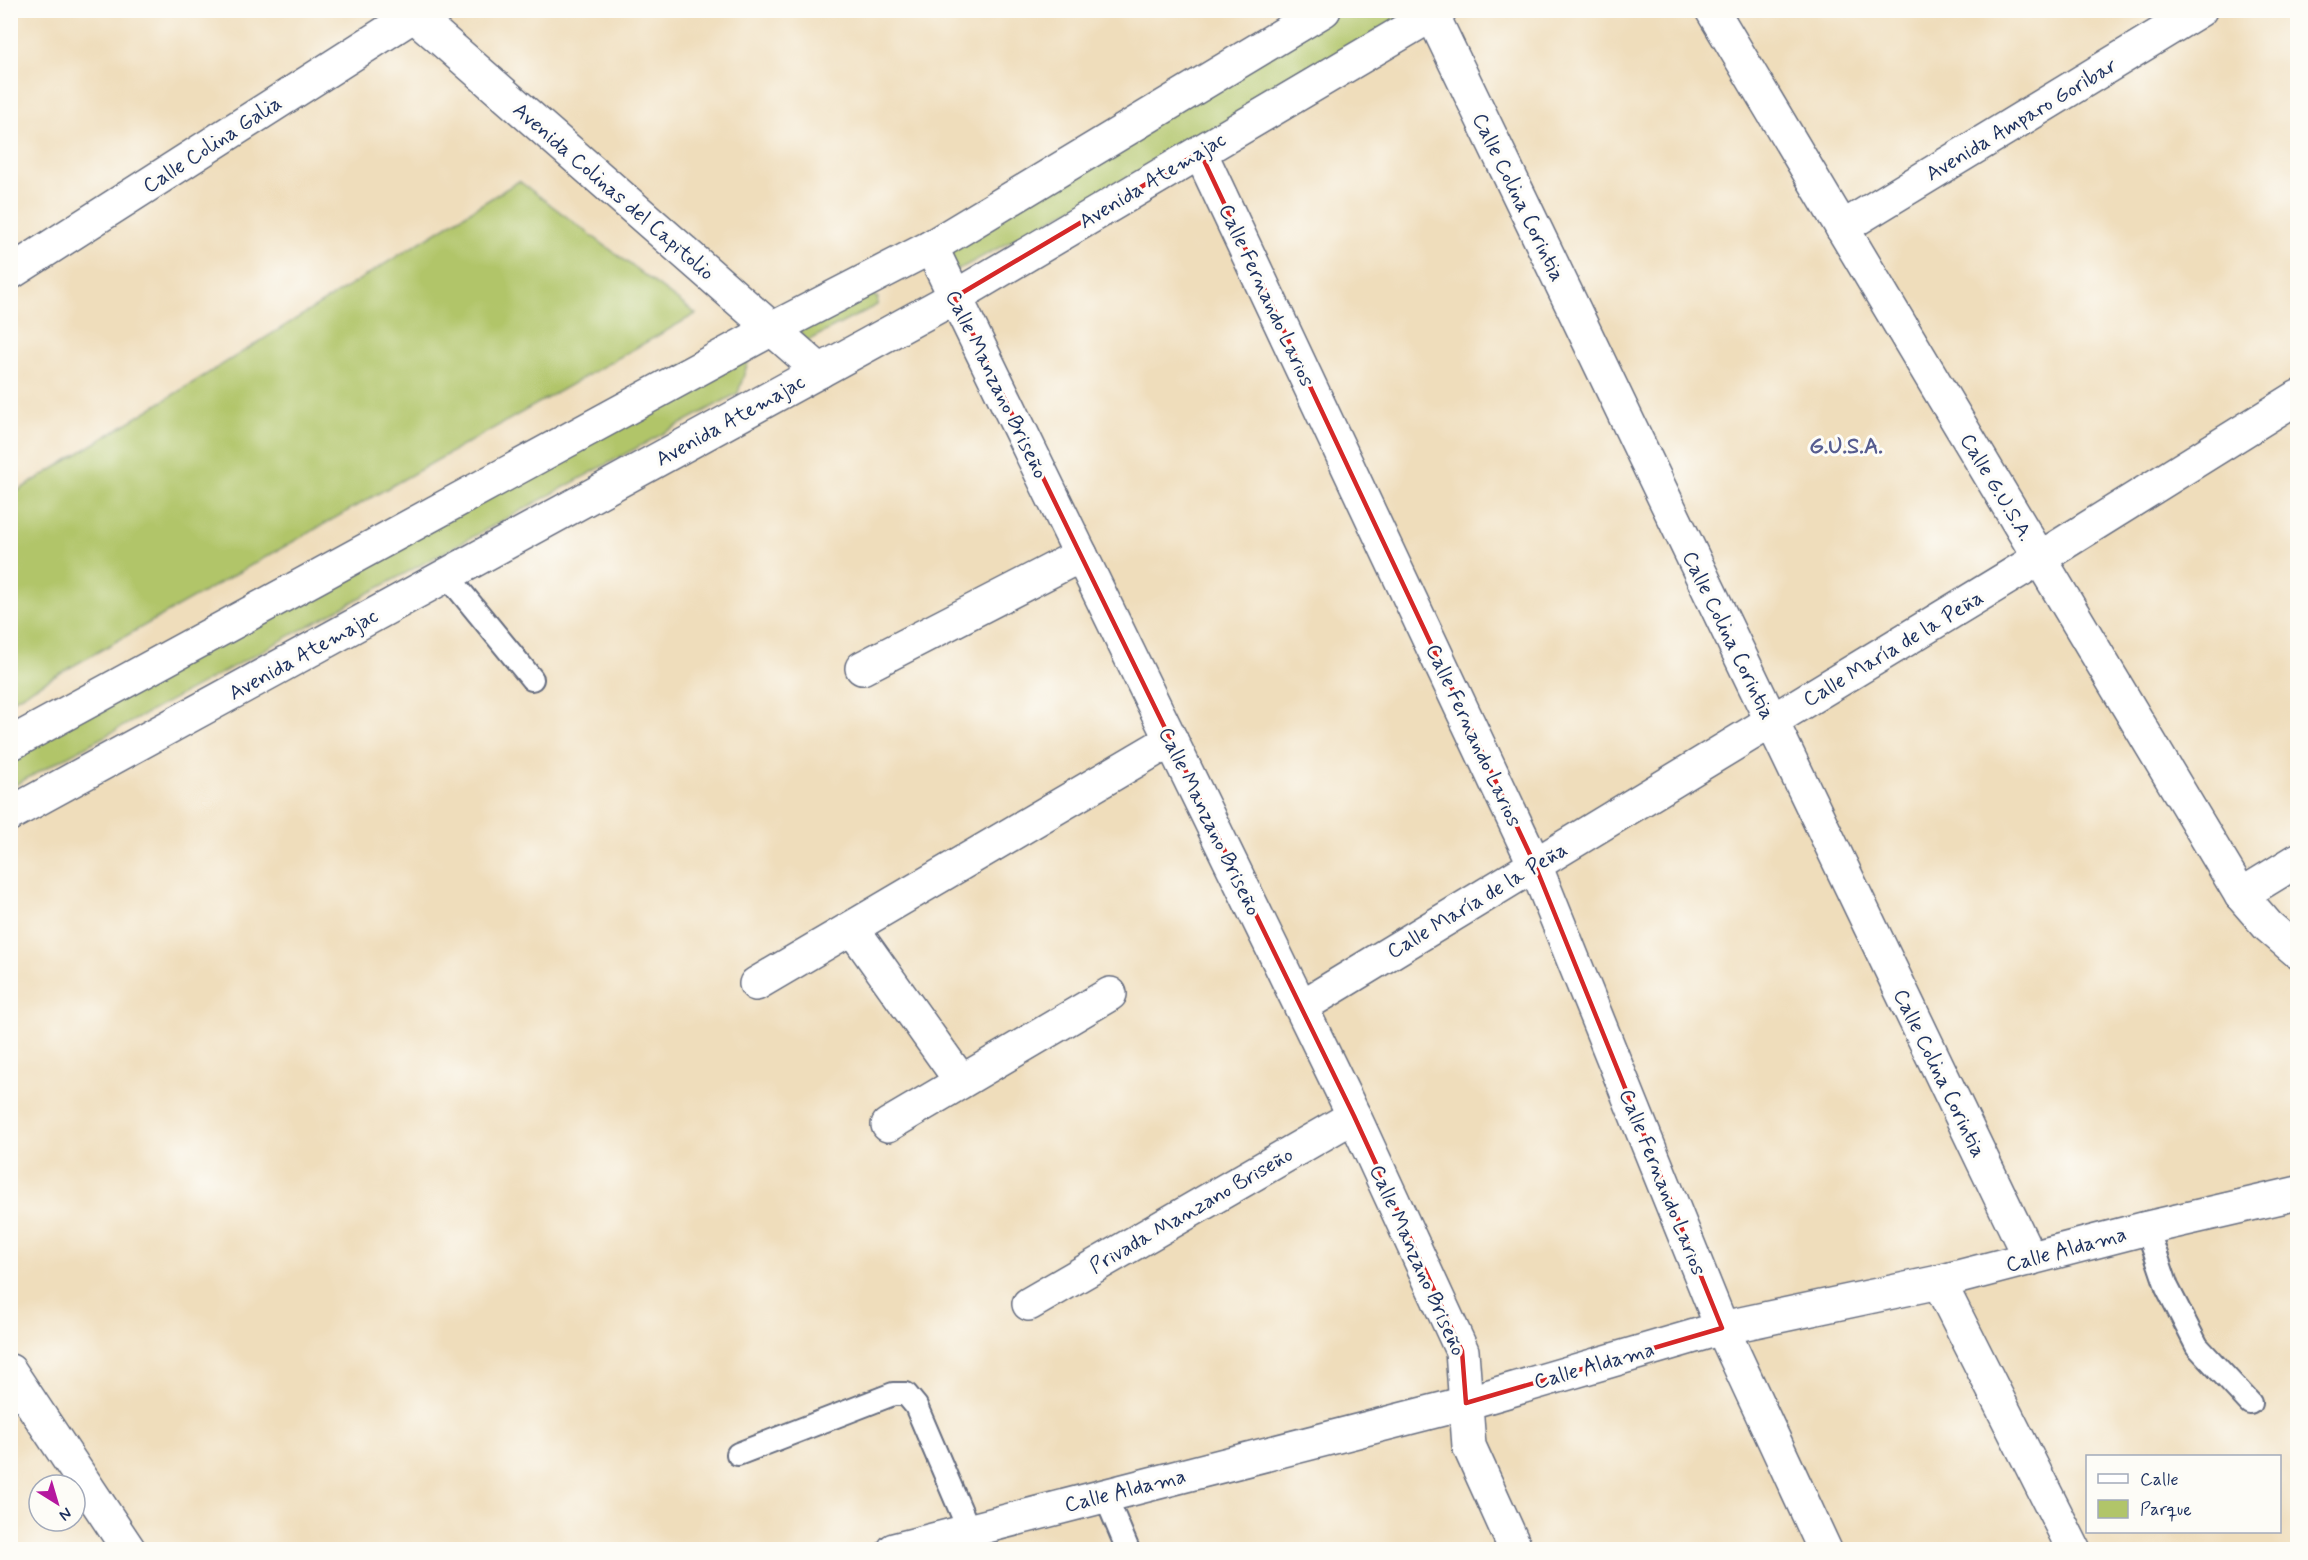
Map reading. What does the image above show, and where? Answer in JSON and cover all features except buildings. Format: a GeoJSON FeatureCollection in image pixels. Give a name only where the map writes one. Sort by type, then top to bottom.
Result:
{"type":"FeatureCollection","features":[{"type":"Feature","properties":{"kind":"street"},"geometry":{"type":"LineString","coordinates":[[10,744],[772,329],[930,247],[1324,10]]}},
{"type":"Feature","properties":{"kind":"street","name":"Calle G.U.S.A."},"geometry":{"type":"LineString","coordinates":[[1712,10],[2241,896],[2268,926],[2298,952]]}},
{"type":"Feature","properties":{"kind":"street","name":"Avenida Amparo Goribar"},"geometry":{"type":"LineString","coordinates":[[1842,228],[2200,10]]}},
{"type":"Feature","properties":{"kind":"street","name":"Avenida Atemajac"},"geometry":{"type":"LineString","coordinates":[[10,814],[955,297],[1434,12]]}},
{"type":"Feature","properties":{"kind":"street","name":"Calle Colina Corintia"},"geometry":{"type":"LineString","coordinates":[[1434,12],[1771,722],[2030,1259]]}},
{"type":"Feature","properties":{"kind":"street","name":"Calle Colina Galia"},"geometry":{"type":"LineString","coordinates":[[10,273],[411,13]]}},
{"type":"Feature","properties":{"kind":"street","name":"Avenida Colinas del Capitolio"},"geometry":{"type":"LineString","coordinates":[[411,13],[820,371]]}},
{"type":"Feature","properties":{"kind":"street","name":"Calle Fernando Larios"},"geometry":{"type":"LineString","coordinates":[[1200,152],[1535,865],[1722,1328],[1825,1550]]}},
{"type":"Feature","properties":{"kind":"street","name":"Calle Manzano Briseño"},"geometry":{"type":"LineString","coordinates":[[930,247],[1354,1116],[1462,1351],[1469,1446],[1516,1550]]}},
{"type":"Feature","properties":{"kind":"street","name":"Calle María de la Peña"},"geometry":{"type":"LineString","coordinates":[[1301,1007],[2040,558],[2298,397]]}},
{"type":"Feature","properties":{"kind":"street"},"geometry":{"type":"LineString","coordinates":[[862,668],[1081,555]]}},
{"type":"Feature","properties":{"kind":"street"},"geometry":{"type":"LineString","coordinates":[[756,984],[1171,740]]}},
{"type":"Feature","properties":{"kind":"street"},"geometry":{"type":"LineString","coordinates":[[2241,896],[2298,861]]}},
{"type":"Feature","properties":{"kind":"street"},"geometry":{"type":"LineString","coordinates":[[852,928],[961,1081]]}},
{"type":"Feature","properties":{"kind":"street"},"geometry":{"type":"LineString","coordinates":[[888,1125],[1110,994]]}},
{"type":"Feature","properties":{"kind":"street","name":"Privada Manzano Briseño"},"geometry":{"type":"LineString","coordinates":[[1029,1304],[1354,1116]]}},
{"type":"Feature","properties":{"kind":"street","name":"Calle Aldama"},"geometry":{"type":"LineString","coordinates":[[894,1550],[1466,1403],[1722,1328],[1939,1282],[2147,1228],[2298,1193]]}},
{"type":"Feature","properties":{"kind":"street"},"geometry":{"type":"LineString","coordinates":[[1939,1282],[2074,1550]]}},
{"type":"Feature","properties":{"kind":"street"},"geometry":{"type":"LineString","coordinates":[[10,1371],[129,1550]]}},
{"type":"Feature","properties":{"kind":"lane"},"geometry":{"type":"LineString","coordinates":[[447,575],[532,679]]}},
{"type":"Feature","properties":{"kind":"lane"},"geometry":{"type":"LineString","coordinates":[[2147,1228],[2167,1287],[2198,1346],[2250,1403]]}},
{"type":"Feature","properties":{"kind":"lane"},"geometry":{"type":"LineString","coordinates":[[738,1454],[893,1394],[906,1394],[916,1406],[969,1530]]}},
{"type":"Feature","properties":{"kind":"lane"},"geometry":{"type":"LineString","coordinates":[[1105,1495],[1128,1550]]}},
{"type":"Feature","properties":{"kind":"highlighted area"},"geometry":{"type":"Polygon","coordinates":[[[1200,152],[1535,865],[1722,1328],[1466,1403],[1462,1351],[1354,1116],[955,297],[1200,152]]]}},
{"type":"Feature","properties":{"kind":"green space"},"geometry":{"type":"Polygon","coordinates":[[[1328,11],[1419,11],[1150,166],[941,279],[924,270],[925,253],[1328,11]]]}},
{"type":"Feature","properties":{"kind":"green space"},"geometry":{"type":"Polygon","coordinates":[[[519,181],[696,314],[11,701],[11,495],[519,181]]]}},
{"type":"Feature","properties":{"kind":"green space"},"geometry":{"type":"Polygon","coordinates":[[[869,293],[878,298],[877,305],[807,341],[799,330],[869,293]]]}},
{"type":"Feature","properties":{"kind":"green space"},"geometry":{"type":"Polygon","coordinates":[[[714,349],[748,362],[738,393],[11,787],[11,738],[714,349]]]}},
{"type":"Feature","properties":{"kind":"district","name":"G.U.S.A."},"geometry":{"type":"Point","coordinates":[1846,445]}}]}
